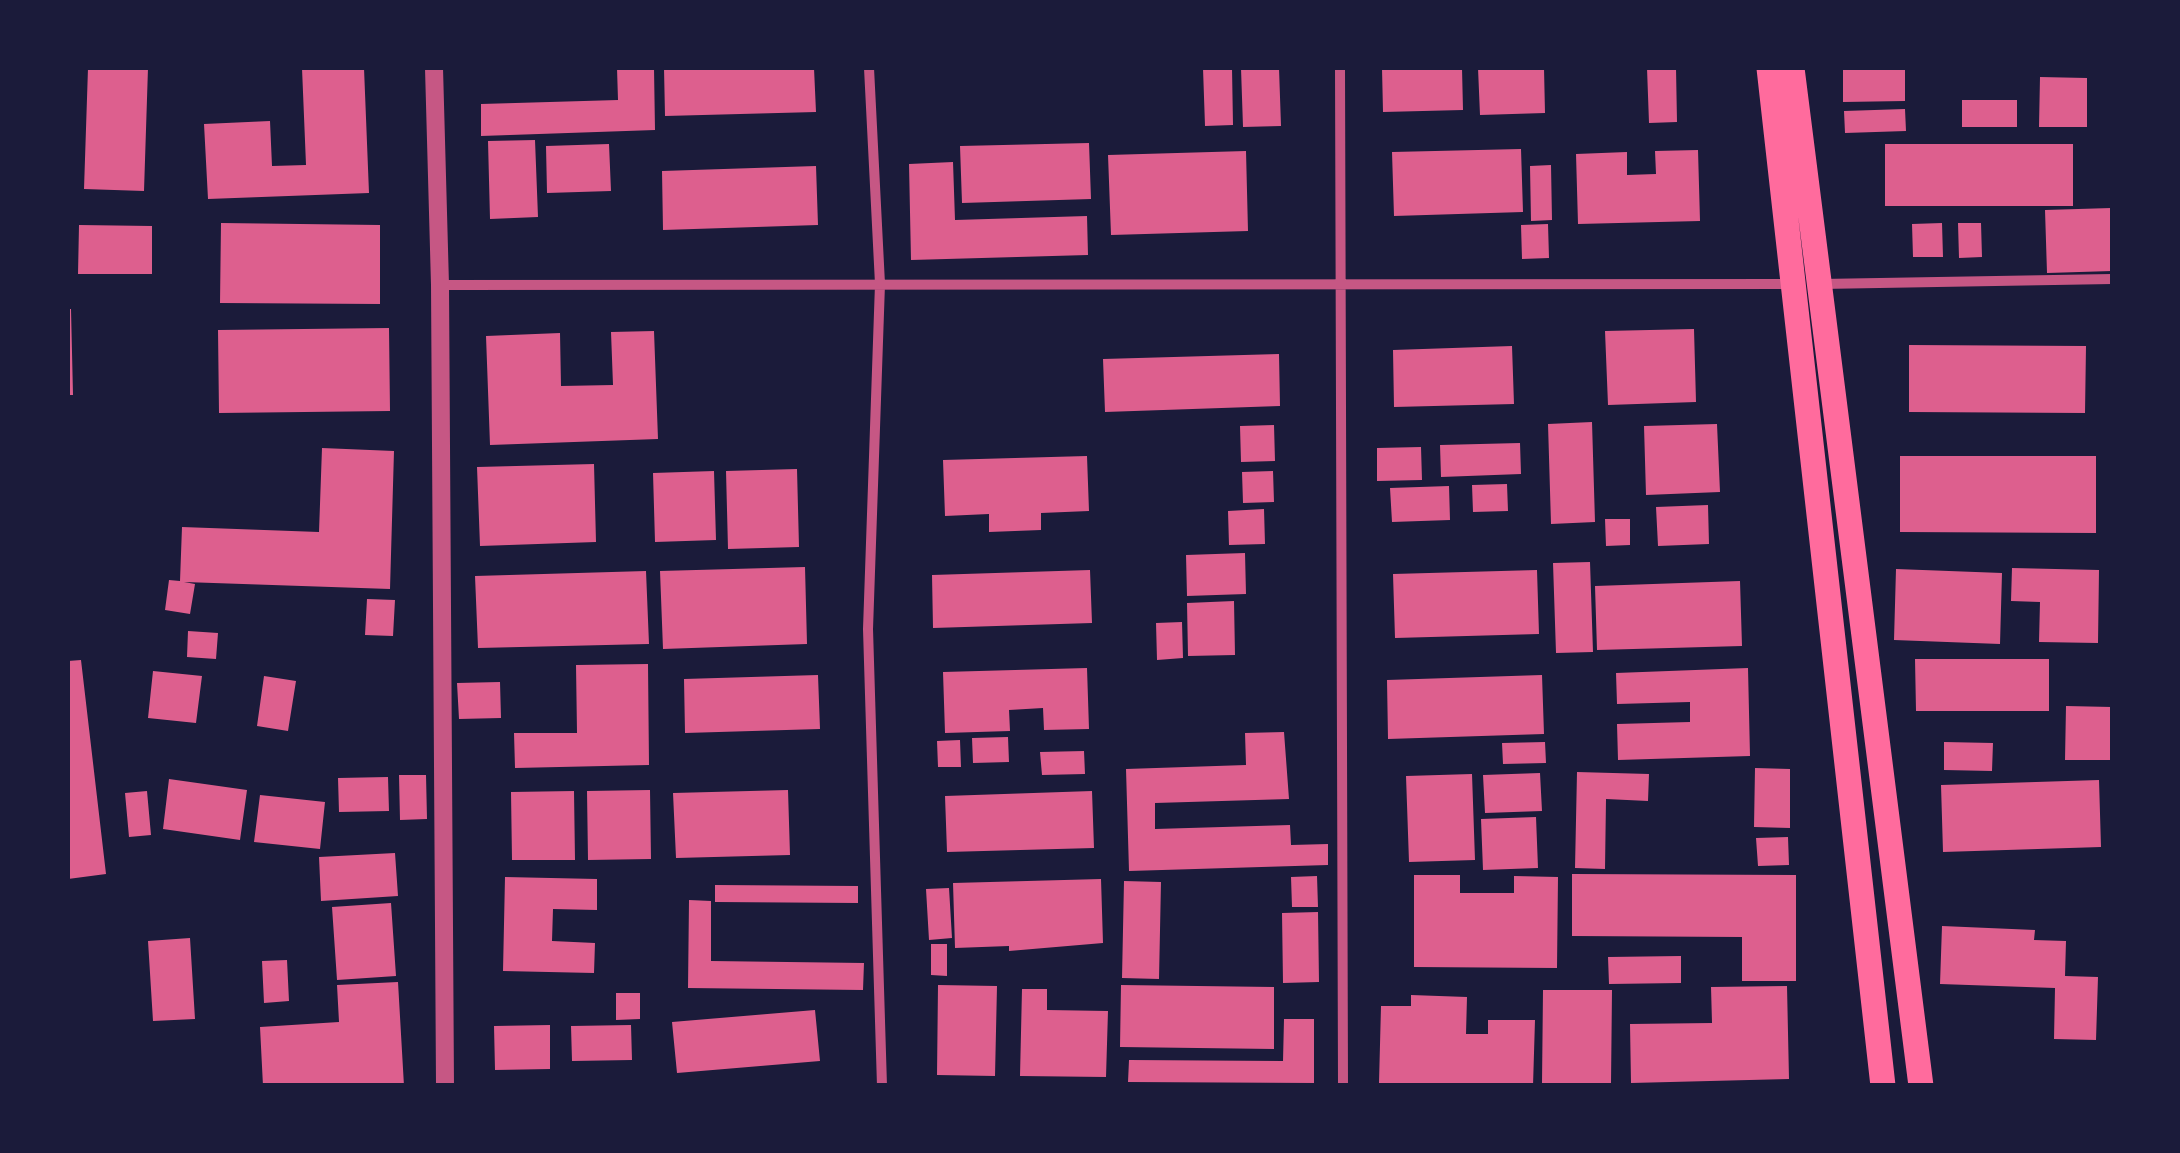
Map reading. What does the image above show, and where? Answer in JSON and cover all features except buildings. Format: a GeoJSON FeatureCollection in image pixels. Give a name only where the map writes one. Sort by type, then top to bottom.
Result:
{"type":"FeatureCollection","features":[{"type":"Feature","properties":{"kind":"main road"},"geometry":{"type":"LineString","coordinates":[[1769,68],[1806,284],[1921,1086]]}},
{"type":"Feature","properties":{"kind":"main road"},"geometry":{"type":"LineString","coordinates":[[1792,68],[1806,284],[1883,1086]]}},
{"type":"Feature","properties":{"kind":"street"},"geometry":{"type":"LineString","coordinates":[[434,68],[440,286],[446,1086]]}},
{"type":"Feature","properties":{"kind":"street"},"geometry":{"type":"LineString","coordinates":[[868,68],[880,284],[868,629],[882,1086]]}},
{"type":"Feature","properties":{"kind":"street"},"geometry":{"type":"LineString","coordinates":[[1340,68],[1343,1086]]}},
{"type":"Feature","properties":{"kind":"street"},"geometry":{"type":"LineString","coordinates":[[440,286],[1806,284],[2112,279]]}}]}
